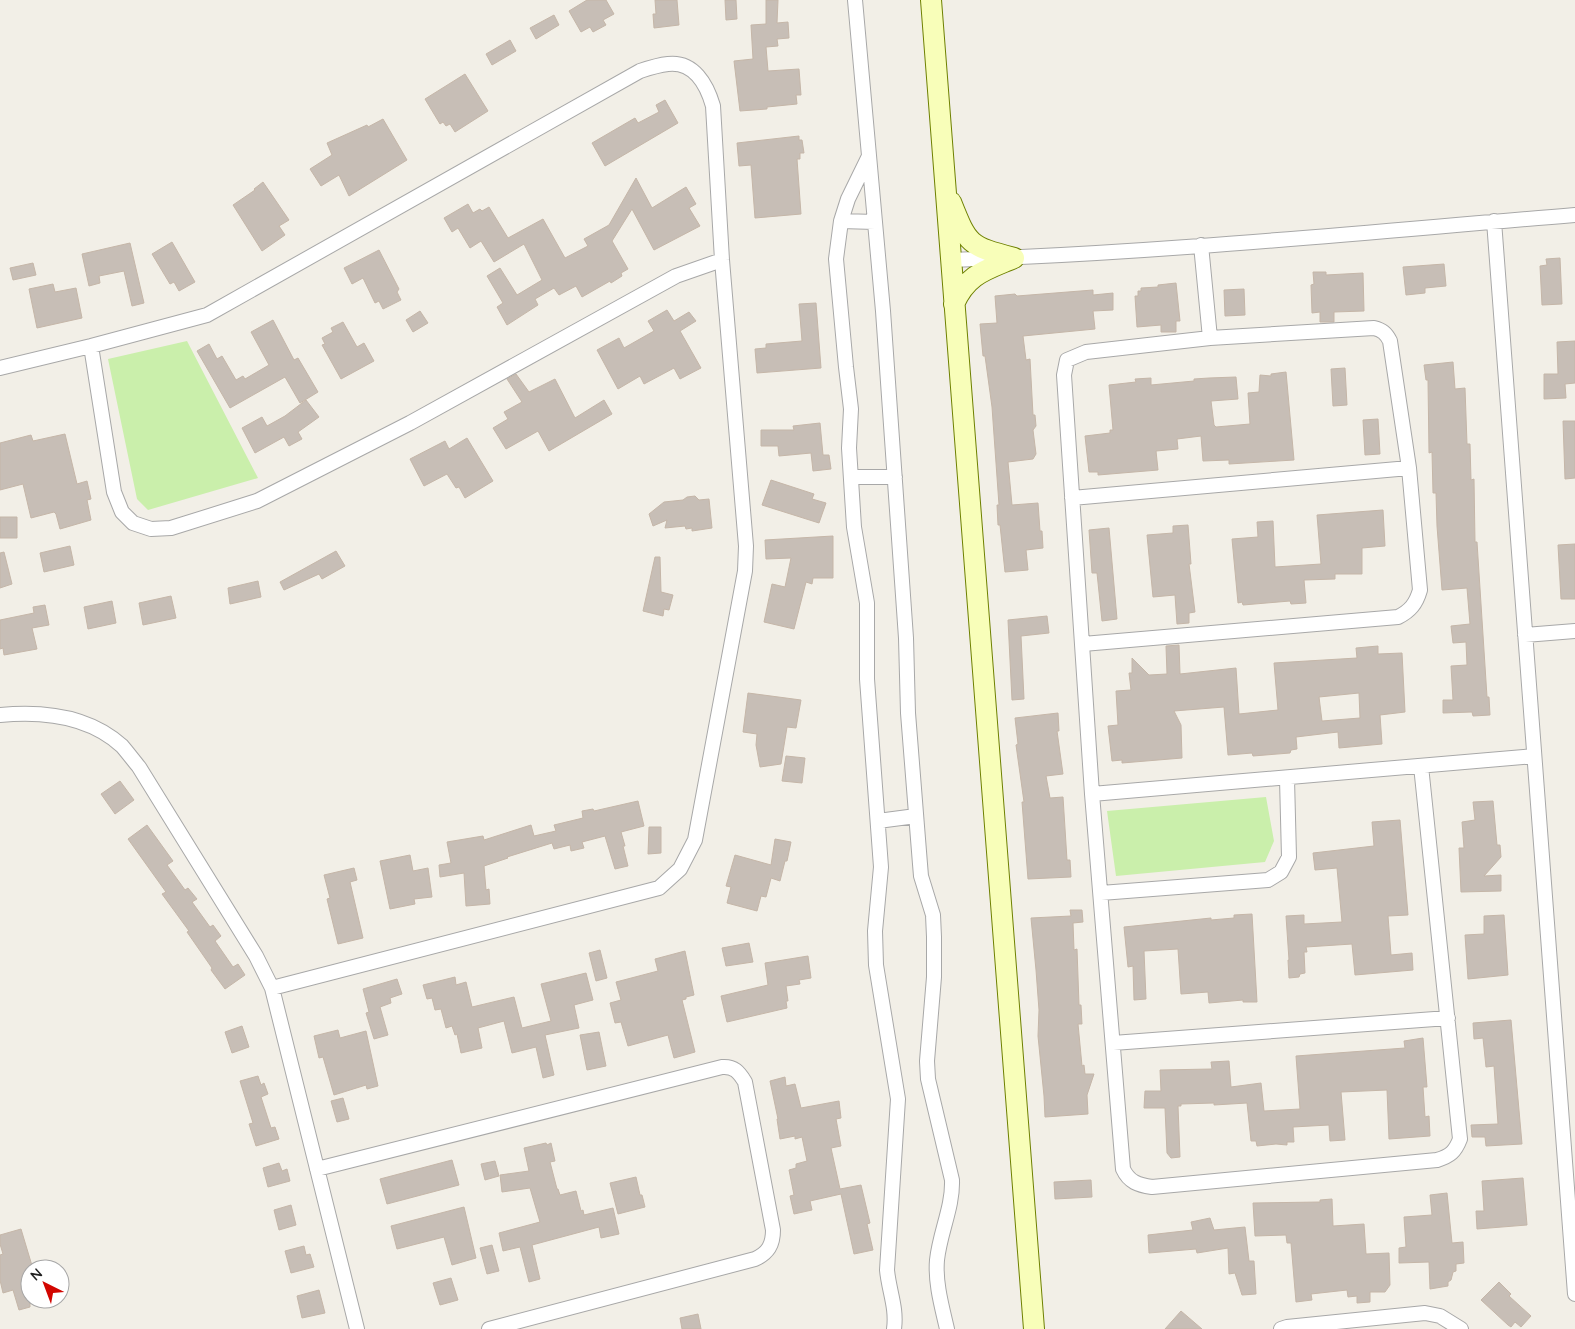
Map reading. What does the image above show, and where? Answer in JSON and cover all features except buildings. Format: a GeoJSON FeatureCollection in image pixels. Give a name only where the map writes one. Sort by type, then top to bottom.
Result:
{"type":"FeatureCollection","features":[{"type":"Feature","properties":{"kind":"main road"},"geometry":{"type":"LineString","coordinates":[[931,0],[1034,1329]]}},
{"type":"Feature","properties":{"kind":"main road"},"geometry":{"type":"LineString","coordinates":[[945,186],[964,233],[969,240],[984,250],[1014,258]]}},
{"type":"Feature","properties":{"kind":"main road"},"geometry":{"type":"LineString","coordinates":[[954,304],[960,291],[969,281],[981,273],[1014,258]]}},
{"type":"Feature","properties":{"kind":"street"},"geometry":{"type":"LineString","coordinates":[[855,0],[895,477],[906,638],[908,713],[921,876],[933,915],[934,929],[934,977],[927,1061],[928,1079],[952,1186],[950,1205],[937,1260],[938,1280],[947,1329]]}},
{"type":"Feature","properties":{"kind":"street"},"geometry":{"type":"LineString","coordinates":[[0,368],[207,315],[640,71],[669,64],[685,66],[701,78],[709,90],[713,106],[722,260],[746,546],[745,571],[695,840],[680,869],[659,888],[272,988]]}},
{"type":"Feature","properties":{"kind":"street"},"geometry":{"type":"LineString","coordinates":[[869,155],[848,198],[840,221],[836,259],[851,409],[849,448],[854,527],[867,603],[867,679],[881,867],[875,931],[876,965],[898,1099],[887,1270],[888,1283],[895,1311],[894,1329]]}},
{"type":"Feature","properties":{"kind":"street"},"geometry":{"type":"LineString","coordinates":[[950,260],[1014,258],[1201,245],[1575,215]]}},
{"type":"Feature","properties":{"kind":"street"},"geometry":{"type":"LineString","coordinates":[[840,221],[875,222]]}},
{"type":"Feature","properties":{"kind":"street"},"geometry":{"type":"LineString","coordinates":[[1494,221],[1534,756],[1573,1233],[1575,1294]]}},
{"type":"Feature","properties":{"kind":"street"},"geometry":{"type":"LineString","coordinates":[[1201,245],[1210,338]]}},
{"type":"Feature","properties":{"kind":"street"},"geometry":{"type":"LineString","coordinates":[[90,346],[114,492],[122,512],[133,522],[151,529],[172,528],[257,501],[410,423],[676,276],[722,260]]}},
{"type":"Feature","properties":{"kind":"street"},"geometry":{"type":"LineString","coordinates":[[1083,644],[1398,617],[1406,613],[1418,599],[1420,590],[1410,468],[1390,340],[1383,332],[1374,328],[1210,338],[1086,352],[1067,360],[1064,375],[1092,794],[1123,1169],[1126,1176],[1133,1182],[1152,1187],[1437,1160],[1446,1158],[1453,1153],[1460,1139],[1421,766]]}},
{"type":"Feature","properties":{"kind":"street"},"geometry":{"type":"LineString","coordinates":[[1072,498],[1410,468]]}},
{"type":"Feature","properties":{"kind":"street"},"geometry":{"type":"LineString","coordinates":[[851,476],[895,477]]}},
{"type":"Feature","properties":{"kind":"street"},"geometry":{"type":"LineString","coordinates":[[1525,634],[1575,631]]}},
{"type":"Feature","properties":{"kind":"street"},"geometry":{"type":"LineString","coordinates":[[0,715],[21,713],[71,718],[98,730],[121,746],[139,768],[256,956],[272,988],[357,1329]]}},
{"type":"Feature","properties":{"kind":"street"},"geometry":{"type":"LineString","coordinates":[[1092,794],[1287,779],[1534,756]]}},
{"type":"Feature","properties":{"kind":"street"},"geometry":{"type":"LineString","coordinates":[[1101,893],[1268,880],[1274,877],[1286,865],[1289,856],[1287,779]]}},
{"type":"Feature","properties":{"kind":"street"},"geometry":{"type":"LineString","coordinates":[[878,821],[916,816]]}},
{"type":"Feature","properties":{"kind":"street"},"geometry":{"type":"LineString","coordinates":[[1113,1043],[1448,1018]]}},
{"type":"Feature","properties":{"kind":"street"},"geometry":{"type":"LineString","coordinates":[[317,1169],[722,1066],[729,1066],[735,1069],[745,1082],[773,1230],[773,1240],[770,1248],[763,1256],[755,1260],[489,1329]]}},
{"type":"Feature","properties":{"kind":"street"},"geometry":{"type":"LineString","coordinates":[[1281,1329],[1425,1313],[1440,1316],[1461,1329]]}},
{"type":"Feature","properties":{"kind":"green space"},"geometry":{"type":"Polygon","coordinates":[[[187,341],[258,478],[148,510],[137,499],[108,359],[187,341]]]}},
{"type":"Feature","properties":{"kind":"green space"},"geometry":{"type":"Polygon","coordinates":[[[1266,797],[1274,841],[1265,862],[1116,876],[1107,811],[1266,797]]]}}]}
